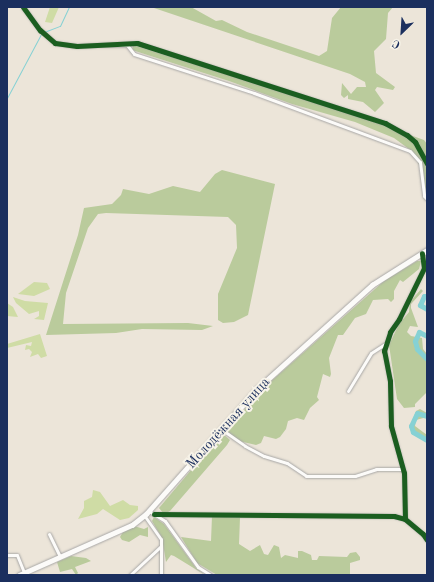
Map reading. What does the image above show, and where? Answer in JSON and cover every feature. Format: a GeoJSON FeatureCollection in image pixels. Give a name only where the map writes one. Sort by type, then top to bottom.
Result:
{"type":"FeatureCollection","features":[{"type":"Feature","properties":{"kind":"main road","name":"Молодёжная улица"},"geometry":{"type":"LineString","coordinates":[[19,575],[132,525],[149,511],[256,389],[366,290],[425,252]]}},
{"type":"Feature","properties":{"kind":"street"},"geometry":{"type":"LineString","coordinates":[[23,7],[40,30],[51,41],[77,46],[127,42],[143,45],[385,123],[407,135],[415,142],[427,164]]}},
{"type":"Feature","properties":{"kind":"street"},"geometry":{"type":"LineString","coordinates":[[97,44],[127,46],[134,54],[254,93],[403,148],[415,155],[420,162],[424,196],[427,199]]}},
{"type":"Feature","properties":{"kind":"street"},"geometry":{"type":"LineString","coordinates":[[348,391],[371,353],[385,344],[424,268],[425,252]]}},
{"type":"Feature","properties":{"kind":"street"},"geometry":{"type":"LineString","coordinates":[[385,344],[391,426],[402,468],[405,519]]}},
{"type":"Feature","properties":{"kind":"street"},"geometry":{"type":"LineString","coordinates":[[221,429],[241,444],[264,456],[287,463],[306,476],[355,476],[376,469],[402,468]]}},
{"type":"Feature","properties":{"kind":"street"},"geometry":{"type":"LineString","coordinates":[[149,511],[165,521],[198,567],[211,575]]}},
{"type":"Feature","properties":{"kind":"street"},"geometry":{"type":"LineString","coordinates":[[154,514],[394,516],[405,519],[423,534],[427,540]]}},
{"type":"Feature","properties":{"kind":"street"},"geometry":{"type":"LineString","coordinates":[[144,515],[158,532],[163,562],[161,575]]}},
{"type":"Feature","properties":{"kind":"street"},"geometry":{"type":"LineString","coordinates":[[49,534],[60,557]]}},
{"type":"Feature","properties":{"kind":"street"},"geometry":{"type":"LineString","coordinates":[[130,575],[161,546]]}},
{"type":"Feature","properties":{"kind":"street"},"geometry":{"type":"LineString","coordinates":[[7,555],[17,555],[24,572]]}},
{"type":"Feature","properties":{"kind":"green space"},"geometry":{"type":"Polygon","coordinates":[[[50,7],[59,7],[52,23],[45,22],[50,7]]]}},
{"type":"Feature","properties":{"kind":"green space"},"geometry":{"type":"Polygon","coordinates":[[[151,7],[191,7],[216,21],[222,20],[247,32],[319,56],[327,51],[332,18],[341,7],[393,7],[388,13],[386,39],[374,51],[376,73],[395,87],[393,90],[377,87],[375,90],[384,103],[375,112],[363,102],[348,99],[348,95],[344,98],[341,95],[342,83],[351,94],[357,87],[366,87],[365,82],[350,74],[151,7]]]}},
{"type":"Feature","properties":{"kind":"green space"},"geometry":{"type":"Polygon","coordinates":[[[133,45],[343,111],[424,140],[427,144],[427,195],[420,167],[413,152],[394,138],[355,122],[292,104],[229,81],[132,50],[133,45]]]}},
{"type":"Feature","properties":{"kind":"green space"},"geometry":{"type":"Polygon","coordinates":[[[222,170],[275,184],[248,315],[234,322],[223,323],[218,320],[218,294],[237,248],[236,225],[228,217],[106,213],[98,214],[88,228],[66,293],[63,324],[188,323],[213,326],[202,330],[142,329],[116,333],[46,335],[78,235],[84,208],[112,204],[121,195],[123,189],[149,194],[173,186],[200,192],[215,174],[222,170]]]}},
{"type":"Feature","properties":{"kind":"green space"},"geometry":{"type":"Polygon","coordinates":[[[417,261],[421,261],[419,269],[403,282],[400,280],[394,291],[394,299],[391,302],[388,299],[373,300],[366,314],[355,318],[343,335],[338,335],[329,358],[330,377],[323,374],[317,397],[319,400],[310,408],[304,420],[297,418],[288,421],[286,429],[280,437],[276,439],[264,436],[261,443],[256,445],[239,441],[228,433],[226,430],[268,384],[384,281],[417,261]]]}},
{"type":"Feature","properties":{"kind":"green space"},"geometry":{"type":"Polygon","coordinates":[[[34,282],[47,283],[50,289],[34,296],[18,294],[34,282]]]}},
{"type":"Feature","properties":{"kind":"green space"},"geometry":{"type":"Polygon","coordinates":[[[421,289],[423,291],[411,304],[418,327],[410,326],[407,332],[411,336],[422,338],[423,349],[427,354],[427,392],[415,404],[415,407],[404,408],[397,399],[389,345],[399,324],[409,312],[410,302],[421,289]]]}},
{"type":"Feature","properties":{"kind":"green space"},"geometry":{"type":"Polygon","coordinates":[[[13,297],[25,301],[48,303],[44,320],[34,319],[39,316],[39,311],[29,314],[16,303],[13,297]]]}},
{"type":"Feature","properties":{"kind":"green space"},"geometry":{"type":"Polygon","coordinates":[[[7,303],[13,307],[18,317],[7,316],[7,303]]]}},
{"type":"Feature","properties":{"kind":"green space"},"geometry":{"type":"Polygon","coordinates":[[[40,334],[47,356],[41,358],[38,354],[30,357],[32,352],[29,349],[25,350],[26,345],[31,346],[32,342],[7,348],[7,344],[40,334]]]}},
{"type":"Feature","properties":{"kind":"green space"},"geometry":{"type":"Polygon","coordinates":[[[420,409],[427,413],[427,417],[416,420],[415,426],[427,435],[427,443],[413,432],[410,427],[416,411],[420,409]]]}},
{"type":"Feature","properties":{"kind":"green space"},"geometry":{"type":"Polygon","coordinates":[[[223,434],[230,440],[227,445],[170,511],[164,514],[159,508],[214,443],[220,441],[223,434]]]}},
{"type":"Feature","properties":{"kind":"green space"},"geometry":{"type":"Polygon","coordinates":[[[93,490],[100,492],[110,506],[123,500],[130,505],[138,506],[138,510],[129,518],[120,520],[103,509],[97,514],[78,519],[84,508],[84,501],[92,497],[93,490]]]}},
{"type":"Feature","properties":{"kind":"green space"},"geometry":{"type":"Polygon","coordinates":[[[212,516],[240,518],[239,544],[250,551],[260,545],[264,554],[268,555],[274,545],[279,547],[281,558],[285,555],[298,558],[298,551],[311,555],[312,560],[317,560],[319,556],[347,557],[350,553],[356,552],[360,557],[360,560],[350,563],[350,575],[217,575],[197,563],[181,537],[211,541],[212,516]]]}},
{"type":"Feature","properties":{"kind":"green space"},"geometry":{"type":"Polygon","coordinates":[[[154,517],[164,524],[196,568],[205,575],[171,555],[166,562],[162,538],[152,521],[154,517]]]}},
{"type":"Feature","properties":{"kind":"green space"},"geometry":{"type":"Polygon","coordinates":[[[134,526],[144,529],[148,527],[148,537],[140,535],[129,542],[122,540],[120,537],[123,532],[134,526]]]}},
{"type":"Feature","properties":{"kind":"green space"},"geometry":{"type":"Polygon","coordinates":[[[71,556],[86,558],[91,561],[75,567],[78,573],[76,575],[72,569],[60,572],[57,562],[71,556]]]}},
{"type":"Feature","properties":{"kind":"waterway"},"geometry":{"type":"LineString","coordinates":[[44,32],[60,26],[69,7]]}},
{"type":"Feature","properties":{"kind":"waterway"},"geometry":{"type":"LineString","coordinates":[[7,98],[41,34]]}},
{"type":"Feature","properties":{"kind":"waterway"},"geometry":{"type":"LineString","coordinates":[[427,296],[424,296],[420,305],[427,309]]}},
{"type":"Feature","properties":{"kind":"waterway"},"geometry":{"type":"LineString","coordinates":[[427,336],[419,332],[415,341],[417,349],[427,359]]}},
{"type":"Feature","properties":{"kind":"waterway"},"geometry":{"type":"LineString","coordinates":[[427,416],[417,413],[411,426],[413,432],[427,440]]}},
{"type":"Feature","properties":{"kind":"cycle path"},"geometry":{"type":"LineString","coordinates":[[23,7],[40,30],[55,43],[77,46],[137,43],[385,123],[407,135],[415,142],[427,164]]}},
{"type":"Feature","properties":{"kind":"cycle path"},"geometry":{"type":"LineString","coordinates":[[405,519],[404,473],[391,426],[390,381],[384,351],[390,332],[399,319],[424,268],[422,253]]}},
{"type":"Feature","properties":{"kind":"cycle path"},"geometry":{"type":"LineString","coordinates":[[154,514],[394,516],[405,519],[423,534],[427,540]]}}]}
